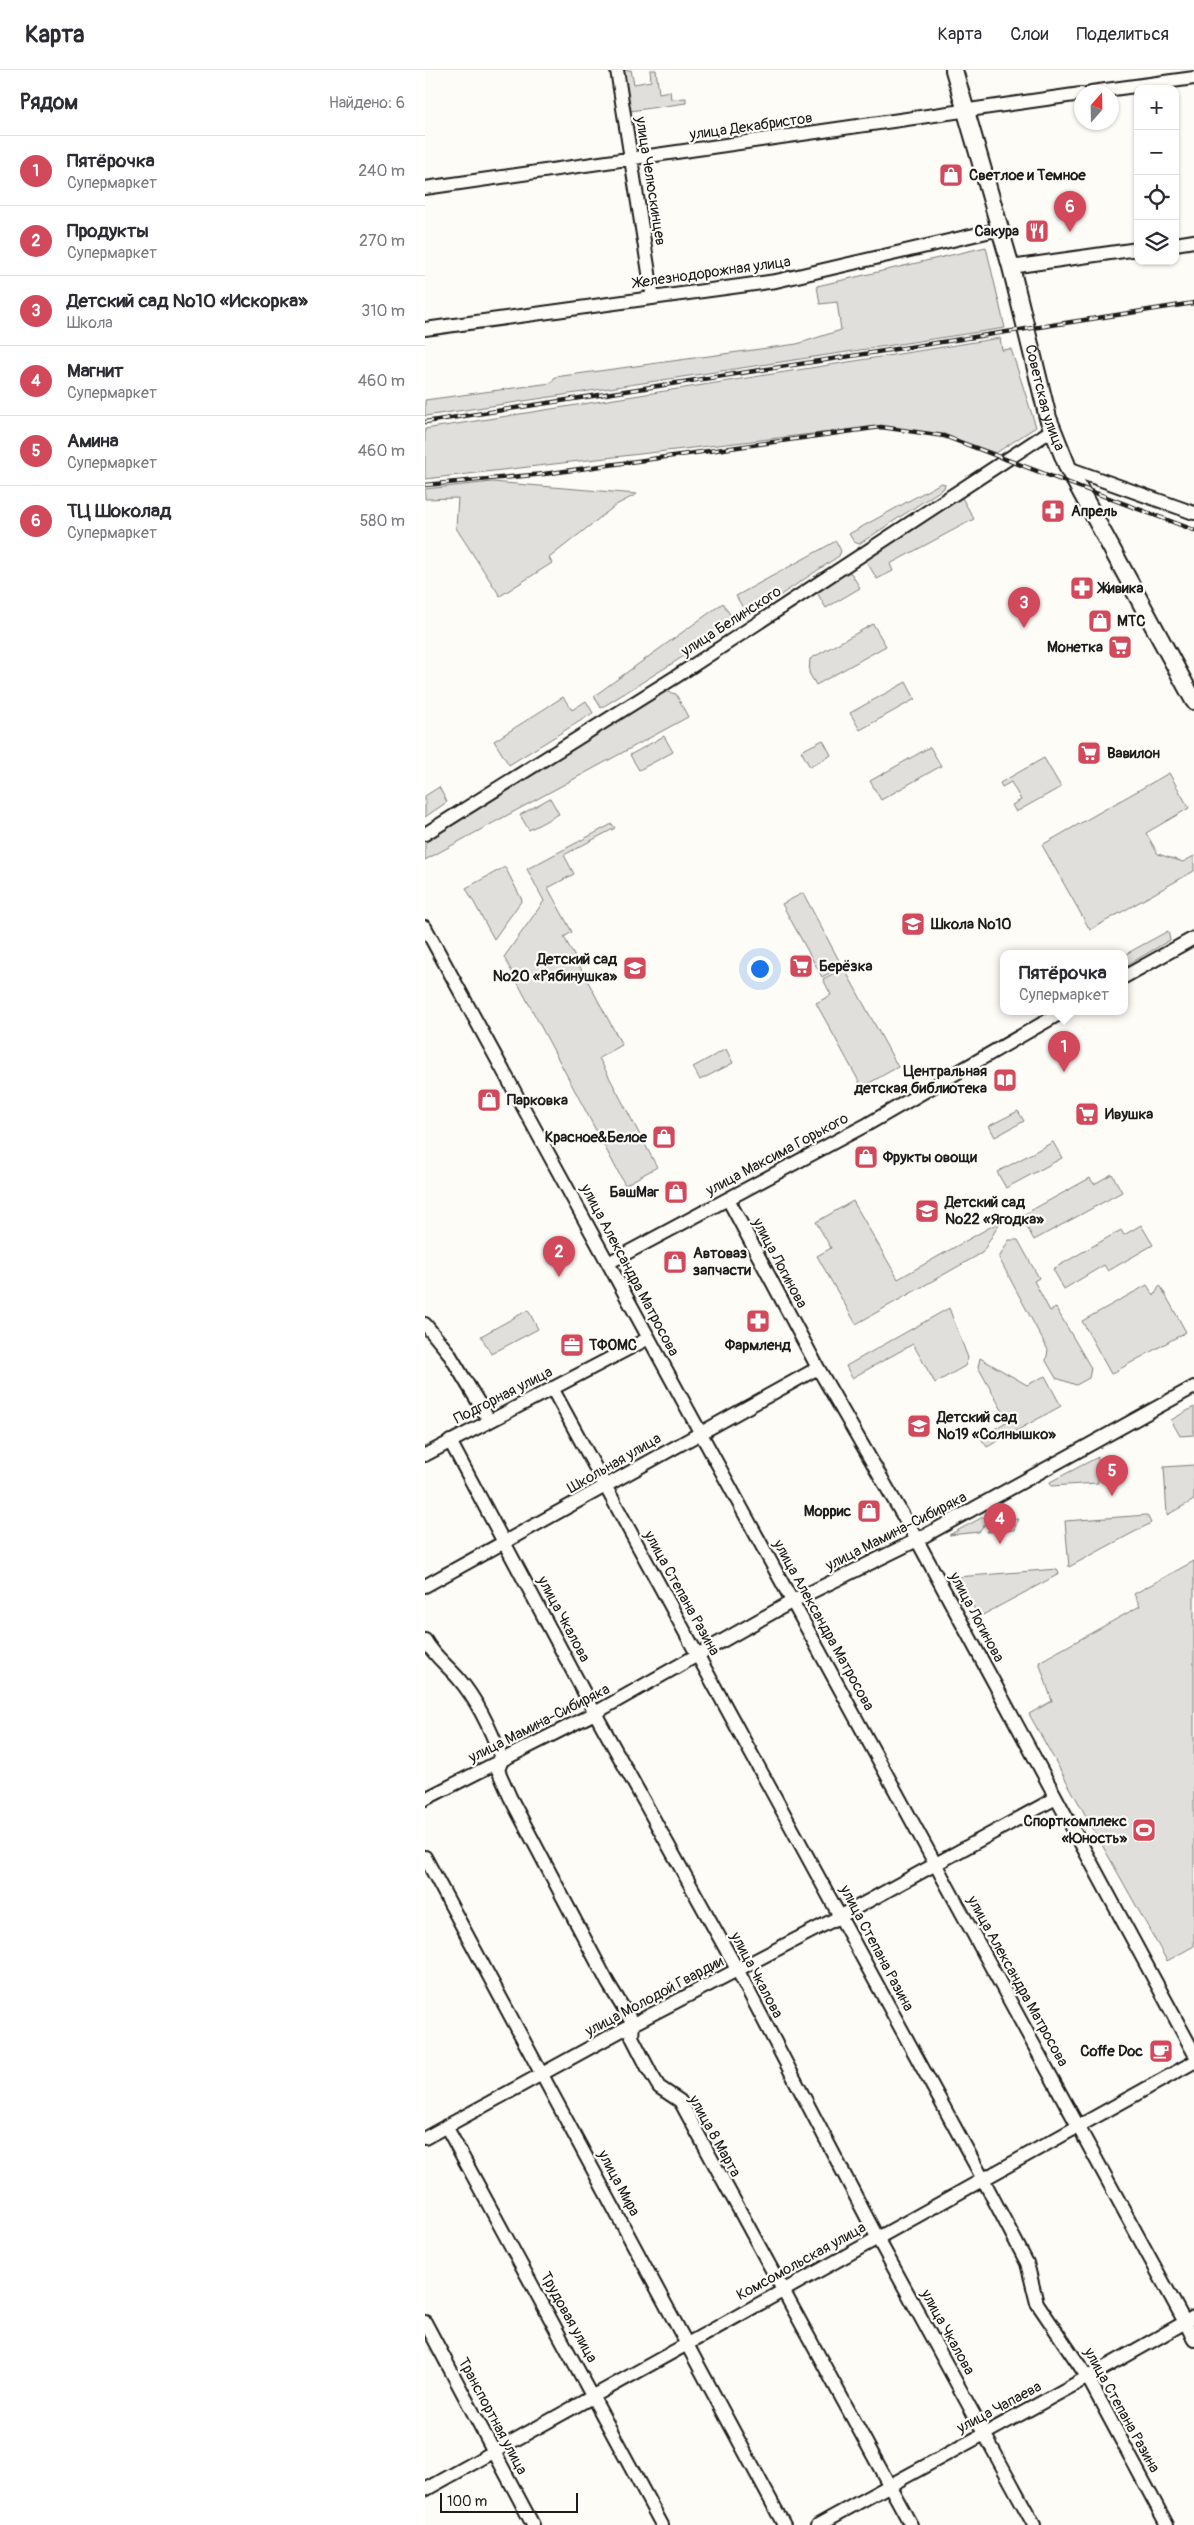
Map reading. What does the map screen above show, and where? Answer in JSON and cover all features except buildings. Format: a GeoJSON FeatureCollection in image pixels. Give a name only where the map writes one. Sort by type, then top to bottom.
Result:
{"type":"FeatureCollection","features":[{"type":"Feature","properties":{"kind":"main road","name":"Советская улица"},"geometry":{"type":"LineString","coordinates":[[954,70],[1011,267],[1052,430],[1068,468],[1194,702]]}},
{"type":"Feature","properties":{"kind":"street","name":"улица Челюскинцев"},"geometry":{"type":"LineString","coordinates":[[617,70],[653,298]]}},
{"type":"Feature","properties":{"kind":"street"},"geometry":{"type":"LineString","coordinates":[[1119,88],[1194,78]]}},
{"type":"Feature","properties":{"kind":"street","name":"улица Декабристов"},"geometry":{"type":"LineString","coordinates":[[425,188],[632,160],[1074,95]]}},
{"type":"Feature","properties":{"kind":"street","name":"Железнодорожная улица"},"geometry":{"type":"LineString","coordinates":[[425,329],[776,281],[1000,229]]}},
{"type":"Feature","properties":{"kind":"street"},"geometry":{"type":"LineString","coordinates":[[1179,243],[1194,241]]}},
{"type":"Feature","properties":{"kind":"street"},"geometry":{"type":"LineString","coordinates":[[1011,267],[1134,250]]}},
{"type":"Feature","properties":{"kind":"street","name":"улица Белинского"},"geometry":{"type":"LineString","coordinates":[[425,834],[677,676],[1052,430]]}},
{"type":"Feature","properties":{"kind":"street"},"geometry":{"type":"LineString","coordinates":[[1068,468],[1194,513]]}},
{"type":"Feature","properties":{"kind":"street","name":"улица Александра Матросова"},"geometry":{"type":"LineString","coordinates":[[425,927],[1078,2125],[1189,2320],[1194,2340]]}},
{"type":"Feature","properties":{"kind":"street"},"geometry":{"type":"LineString","coordinates":[[1128,975],[1194,938]]}},
{"type":"Feature","properties":{"kind":"street","name":"улица Максима Горького"},"geometry":{"type":"LineString","coordinates":[[608,1263],[868,1124],[1057,1015]]}},
{"type":"Feature","properties":{"kind":"street","name":"улица Логинова"},"geometry":{"type":"LineString","coordinates":[[727,1199],[817,1368],[917,1540],[1194,2053]]}},
{"type":"Feature","properties":{"kind":"street"},"geometry":{"type":"LineString","coordinates":[[425,1324],[448,1352],[489,1420]]}},
{"type":"Feature","properties":{"kind":"street","name":"Подгорная улица"},"geometry":{"type":"LineString","coordinates":[[425,1455],[649,1338]]}},
{"type":"Feature","properties":{"kind":"street","name":"Школьная улица"},"geometry":{"type":"LineString","coordinates":[[425,1586],[605,1488],[817,1368]]}},
{"type":"Feature","properties":{"kind":"street","name":"улица Мамина-Сибиряка"},"geometry":{"type":"LineString","coordinates":[[425,1799],[595,1713],[698,1657],[793,1601],[917,1540],[1194,1387]]}},
{"type":"Feature","properties":{"kind":"street","name":"улица Степана Разина"},"geometry":{"type":"LineString","coordinates":[[552,1388],[983,2179],[1027,2263],[1037,2303],[1088,2378],[1167,2525]]}},
{"type":"Feature","properties":{"kind":"street","name":"улица Чкалова"},"geometry":{"type":"LineString","coordinates":[[450,1441],[595,1713],[737,1971],[877,2237],[1034,2525]]}},
{"type":"Feature","properties":{"kind":"street","name":"улица 8 Марта"},"geometry":{"type":"LineString","coordinates":[[425,1640],[434,1655],[458,1678],[477,1707],[495,1740],[502,1760],[498,1770],[510,1798],[608,1983],[633,2024],[632,2037],[650,2072],[659,2087],[679,2101],[911,2525]]}},
{"type":"Feature","properties":{"kind":"street","name":"улица Молодой Гвардии"},"geometry":{"type":"LineString","coordinates":[[425,2138],[633,2024],[841,1916],[1056,1798]]}},
{"type":"Feature","properties":{"kind":"street","name":"улица Мира"},"geometry":{"type":"LineString","coordinates":[[425,1857],[784,2525]]}},
{"type":"Feature","properties":{"kind":"street","name":"Комсомольская улица"},"geometry":{"type":"LineString","coordinates":[[425,2490],[1194,2062]]}},
{"type":"Feature","properties":{"kind":"street","name":"Трудовая улица"},"geometry":{"type":"LineString","coordinates":[[446,2126],[662,2525]]}},
{"type":"Feature","properties":{"kind":"street","name":"улица Чапаева"},"geometry":{"type":"LineString","coordinates":[[819,2525],[985,2432],[1088,2378],[1189,2320]]}},
{"type":"Feature","properties":{"kind":"street","name":"Транспортная улица"},"geometry":{"type":"LineString","coordinates":[[425,2322],[533,2525]]}},
{"type":"Feature","properties":{"kind":"shaded area"},"geometry":{"type":"Polygon","coordinates":[[[624,70],[631,70],[634,84],[651,81],[650,70],[656,70],[659,93],[670,91],[671,99],[686,98],[686,103],[630,111],[624,70]]]}},
{"type":"Feature","properties":{"kind":"shaded area"},"geometry":{"type":"Polygon","coordinates":[[[986,247],[1005,328],[425,416],[425,400],[551,383],[555,377],[797,344],[841,330],[837,302],[820,304],[817,286],[986,247]]]}},
{"type":"Feature","properties":{"kind":"shaded area"},"geometry":{"type":"Polygon","coordinates":[[[1000,338],[1002,350],[1011,349],[1036,427],[996,453],[944,435],[881,426],[425,479],[425,429],[1000,338]]]}},
{"type":"Feature","properties":{"kind":"shaded area"},"geometry":{"type":"Polygon","coordinates":[[[492,482],[637,494],[616,505],[549,558],[552,563],[500,596],[456,528],[458,498],[425,499],[425,489],[492,482]]]}},
{"type":"Feature","properties":{"kind":"shaded area"},"geometry":{"type":"Polygon","coordinates":[[[941,483],[945,484],[944,488],[859,544],[854,542],[849,534],[941,483]]]}},
{"type":"Feature","properties":{"kind":"shaded area"},"geometry":{"type":"Polygon","coordinates":[[[961,496],[974,519],[890,564],[893,571],[877,579],[865,559],[961,496]]]}},
{"type":"Feature","properties":{"kind":"shaded area"},"geometry":{"type":"Polygon","coordinates":[[[836,541],[841,551],[839,556],[752,614],[746,613],[736,596],[836,541]]]}},
{"type":"Feature","properties":{"kind":"shaded area"},"geometry":{"type":"Polygon","coordinates":[[[846,572],[851,573],[860,588],[826,608],[816,591],[846,572]]]}},
{"type":"Feature","properties":{"kind":"shaded area"},"geometry":{"type":"Polygon","coordinates":[[[723,603],[734,621],[732,626],[601,708],[594,696],[723,603]]]}},
{"type":"Feature","properties":{"kind":"shaded area"},"geometry":{"type":"Polygon","coordinates":[[[873,624],[886,646],[816,685],[809,673],[810,659],[873,624]]]}},
{"type":"Feature","properties":{"kind":"shaded area"},"geometry":{"type":"Polygon","coordinates":[[[906,682],[915,699],[860,730],[850,713],[906,682]]]}},
{"type":"Feature","properties":{"kind":"shaded area"},"geometry":{"type":"Polygon","coordinates":[[[664,691],[676,694],[688,717],[425,860],[425,840],[664,691]]]}},
{"type":"Feature","properties":{"kind":"shaded area"},"geometry":{"type":"Polygon","coordinates":[[[563,697],[572,710],[586,701],[593,713],[509,765],[494,741],[563,697]]]}},
{"type":"Feature","properties":{"kind":"shaded area"},"geometry":{"type":"Polygon","coordinates":[[[664,736],[673,752],[639,770],[630,755],[664,736]]]}},
{"type":"Feature","properties":{"kind":"shaded area"},"geometry":{"type":"Polygon","coordinates":[[[823,740],[831,755],[810,767],[801,751],[823,740]]]}},
{"type":"Feature","properties":{"kind":"shaded area"},"geometry":{"type":"Polygon","coordinates":[[[930,747],[941,766],[881,800],[870,781],[930,747]]]}},
{"type":"Feature","properties":{"kind":"shaded area"},"geometry":{"type":"Polygon","coordinates":[[[1044,758],[1061,787],[1016,812],[1012,805],[1021,800],[1011,782],[1002,787],[1000,783],[1044,758]]]}},
{"type":"Feature","properties":{"kind":"shaded area"},"geometry":{"type":"Polygon","coordinates":[[[1169,773],[1189,808],[1146,833],[1158,854],[1183,862],[1194,856],[1194,871],[1090,930],[1042,845],[1169,773]]]}},
{"type":"Feature","properties":{"kind":"shaded area"},"geometry":{"type":"Polygon","coordinates":[[[439,787],[447,802],[425,817],[425,796],[439,787]]]}},
{"type":"Feature","properties":{"kind":"shaded area"},"geometry":{"type":"Polygon","coordinates":[[[550,798],[559,814],[529,830],[520,815],[550,798]]]}},
{"type":"Feature","properties":{"kind":"shaded area"},"geometry":{"type":"Polygon","coordinates":[[[612,824],[615,828],[564,855],[574,874],[548,888],[572,932],[564,937],[622,1045],[599,1058],[657,1167],[625,1185],[504,957],[544,901],[527,869],[612,824]]]}},
{"type":"Feature","properties":{"kind":"shaded area"},"geometry":{"type":"Polygon","coordinates":[[[505,867],[522,900],[494,939],[466,888],[505,867]]]}},
{"type":"Feature","properties":{"kind":"shaded area"},"geometry":{"type":"Polygon","coordinates":[[[803,893],[842,966],[822,977],[782,904],[803,893]]]}},
{"type":"Feature","properties":{"kind":"shaded area"},"geometry":{"type":"Polygon","coordinates":[[[1168,931],[1170,940],[1128,965],[1128,953],[1168,931]]]}},
{"type":"Feature","properties":{"kind":"shaded area"},"geometry":{"type":"Polygon","coordinates":[[[844,968],[898,1067],[862,1087],[816,1003],[831,995],[823,979],[844,968]]]}},
{"type":"Feature","properties":{"kind":"shaded area"},"geometry":{"type":"Polygon","coordinates":[[[726,1049],[733,1063],[700,1080],[693,1067],[726,1049]]]}},
{"type":"Feature","properties":{"kind":"shaded area"},"geometry":{"type":"Polygon","coordinates":[[[1018,1111],[1024,1121],[995,1137],[989,1126],[1018,1111]]]}},
{"type":"Feature","properties":{"kind":"shaded area"},"geometry":{"type":"Polygon","coordinates":[[[1053,1142],[1062,1158],[1006,1188],[997,1172],[1053,1142]]]}},
{"type":"Feature","properties":{"kind":"shaded area"},"geometry":{"type":"Polygon","coordinates":[[[1112,1174],[1122,1192],[1034,1240],[1021,1216],[1090,1178],[1094,1184],[1112,1174]]]}},
{"type":"Feature","properties":{"kind":"shaded area"},"geometry":{"type":"Polygon","coordinates":[[[853,1201],[898,1279],[1001,1221],[982,1253],[856,1324],[817,1256],[831,1248],[816,1222],[853,1201]]]}},
{"type":"Feature","properties":{"kind":"shaded area"},"geometry":{"type":"Polygon","coordinates":[[[1141,1225],[1153,1245],[1108,1271],[1104,1265],[1064,1289],[1053,1269],[1121,1230],[1124,1235],[1141,1225]]]}},
{"type":"Feature","properties":{"kind":"shaded area"},"geometry":{"type":"Polygon","coordinates":[[[1009,1240],[1018,1240],[1039,1278],[1034,1281],[1050,1311],[1056,1308],[1091,1368],[1089,1378],[1076,1385],[1056,1378],[1046,1361],[1048,1350],[999,1258],[1009,1240]]]}},
{"type":"Feature","properties":{"kind":"shaded area"},"geometry":{"type":"Polygon","coordinates":[[[1147,1285],[1154,1296],[1160,1285],[1186,1332],[1111,1374],[1082,1321],[1147,1285]]]}},
{"type":"Feature","properties":{"kind":"shaded area"},"geometry":{"type":"Polygon","coordinates":[[[949,1308],[968,1358],[965,1366],[935,1383],[913,1344],[852,1378],[846,1366],[949,1308]]]}},
{"type":"Feature","properties":{"kind":"shaded area"},"geometry":{"type":"Polygon","coordinates":[[[528,1310],[538,1329],[491,1354],[481,1336],[528,1310]]]}},
{"type":"Feature","properties":{"kind":"shaded area"},"geometry":{"type":"Polygon","coordinates":[[[980,1358],[1027,1385],[1045,1376],[1061,1406],[987,1447],[980,1437],[1008,1421],[978,1367],[980,1358]]]}},
{"type":"Feature","properties":{"kind":"shaded area"},"geometry":{"type":"Polygon","coordinates":[[[1194,1407],[1194,1435],[1180,1436],[1171,1420],[1194,1407]]]}},
{"type":"Feature","properties":{"kind":"shaded area"},"geometry":{"type":"Polygon","coordinates":[[[1098,1457],[1098,1483],[1051,1486],[1050,1482],[1098,1457]]]}},
{"type":"Feature","properties":{"kind":"shaded area"},"geometry":{"type":"Polygon","coordinates":[[[1194,1465],[1194,1500],[1167,1515],[1164,1467],[1194,1465]]]}},
{"type":"Feature","properties":{"kind":"shaded area"},"geometry":{"type":"Polygon","coordinates":[[[1147,1515],[1151,1523],[1069,1567],[1065,1521],[1147,1515]]]}},
{"type":"Feature","properties":{"kind":"shaded area"},"geometry":{"type":"Polygon","coordinates":[[[992,1516],[979,1532],[949,1535],[983,1517],[992,1516]]]}},
{"type":"Feature","properties":{"kind":"shaded area"},"geometry":{"type":"Polygon","coordinates":[[[1018,1519],[1014,1530],[987,1532],[996,1520],[1018,1519]]]}},
{"type":"Feature","properties":{"kind":"shaded area","name":"Спорткомплекс «Юность»"},"geometry":{"type":"Polygon","coordinates":[[[1194,1561],[1194,1946],[1167,1961],[1029,1714],[1052,1701],[1039,1662],[1140,1606],[1134,1594],[1194,1561]]]}},
{"type":"Feature","properties":{"kind":"shaded area"},"geometry":{"type":"Polygon","coordinates":[[[1057,1569],[1059,1574],[979,1617],[957,1577],[1057,1569]]]}},
{"type":"Feature","properties":{"kind":"railway"},"geometry":{"type":"LineString","coordinates":[[425,422],[1194,303]]}},
{"type":"Feature","properties":{"kind":"railway"},"geometry":{"type":"LineString","coordinates":[[425,485],[544,474],[881,427],[944,436],[1194,530]]}},
{"type":"Feature","properties":{"kind":"place","name":"Светлое и Темное"},"geometry":{"type":"Point","coordinates":[951,175]}},
{"type":"Feature","properties":{"kind":"place","name":"Сакура"},"geometry":{"type":"Point","coordinates":[1037,231]}},
{"type":"Feature","properties":{"kind":"place","name":"ТЦ Шоколад"},"geometry":{"type":"Point","coordinates":[1070,232]}},
{"type":"Feature","properties":{"kind":"place","name":"Апрель"},"geometry":{"type":"Point","coordinates":[1053,511]}},
{"type":"Feature","properties":{"kind":"place","name":"Живика"},"geometry":{"type":"Point","coordinates":[1082,588]}},
{"type":"Feature","properties":{"kind":"place","name":"МТС"},"geometry":{"type":"Point","coordinates":[1100,621]}},
{"type":"Feature","properties":{"kind":"place","name":"Детский сад №10 «Искорка»"},"geometry":{"type":"Point","coordinates":[1024,628]}},
{"type":"Feature","properties":{"kind":"place","name":"Монетка"},"geometry":{"type":"Point","coordinates":[1120,647]}},
{"type":"Feature","properties":{"kind":"place","name":"Вавилон"},"geometry":{"type":"Point","coordinates":[1089,753]}},
{"type":"Feature","properties":{"kind":"place","name":"Школа №10"},"geometry":{"type":"Point","coordinates":[913,924]}},
{"type":"Feature","properties":{"kind":"place","name":"Берёзка"},"geometry":{"type":"Point","coordinates":[801,966]}},
{"type":"Feature","properties":{"kind":"place","name":"Детский сад №20 «Рябинушка»"},"geometry":{"type":"Point","coordinates":[635,968]}},
{"type":"Feature","properties":{"kind":"place","name":"Пятёрочка"},"geometry":{"type":"Point","coordinates":[1064,1072]}},
{"type":"Feature","properties":{"kind":"place","name":"Центральная детская библиотека"},"geometry":{"type":"Point","coordinates":[1005,1080]}},
{"type":"Feature","properties":{"kind":"place","name":"Парковка"},"geometry":{"type":"Point","coordinates":[489,1100]}},
{"type":"Feature","properties":{"kind":"place","name":"Ивушка"},"geometry":{"type":"Point","coordinates":[1087,1114]}},
{"type":"Feature","properties":{"kind":"place","name":"Красное&Белое"},"geometry":{"type":"Point","coordinates":[664,1137]}},
{"type":"Feature","properties":{"kind":"place","name":"Фрукты овощи"},"geometry":{"type":"Point","coordinates":[866,1157]}},
{"type":"Feature","properties":{"kind":"place","name":"БашМаг"},"geometry":{"type":"Point","coordinates":[676,1192]}},
{"type":"Feature","properties":{"kind":"place","name":"Детский сад №22 «Ягодка»"},"geometry":{"type":"Point","coordinates":[927,1211]}},
{"type":"Feature","properties":{"kind":"place","name":"Автоваз запчасти"},"geometry":{"type":"Point","coordinates":[675,1262]}},
{"type":"Feature","properties":{"kind":"place","name":"Продукты"},"geometry":{"type":"Point","coordinates":[559,1277]}},
{"type":"Feature","properties":{"kind":"place","name":"Фармленд"},"geometry":{"type":"Point","coordinates":[758,1321]}},
{"type":"Feature","properties":{"kind":"place","name":"ТФОМС"},"geometry":{"type":"Point","coordinates":[572,1345]}},
{"type":"Feature","properties":{"kind":"place","name":"Детский сад №19 «Солнышко»"},"geometry":{"type":"Point","coordinates":[919,1426]}},
{"type":"Feature","properties":{"kind":"place","name":"Амина"},"geometry":{"type":"Point","coordinates":[1112,1496]}},
{"type":"Feature","properties":{"kind":"place","name":"Моррис"},"geometry":{"type":"Point","coordinates":[869,1511]}},
{"type":"Feature","properties":{"kind":"place","name":"Магнит"},"geometry":{"type":"Point","coordinates":[1000,1544]}},
{"type":"Feature","properties":{"kind":"place","name":"Спорткомплекс «Юность»"},"geometry":{"type":"Point","coordinates":[1144,1830]}},
{"type":"Feature","properties":{"kind":"place","name":"Coffe Doc"},"geometry":{"type":"Point","coordinates":[1161,2051]}}]}
